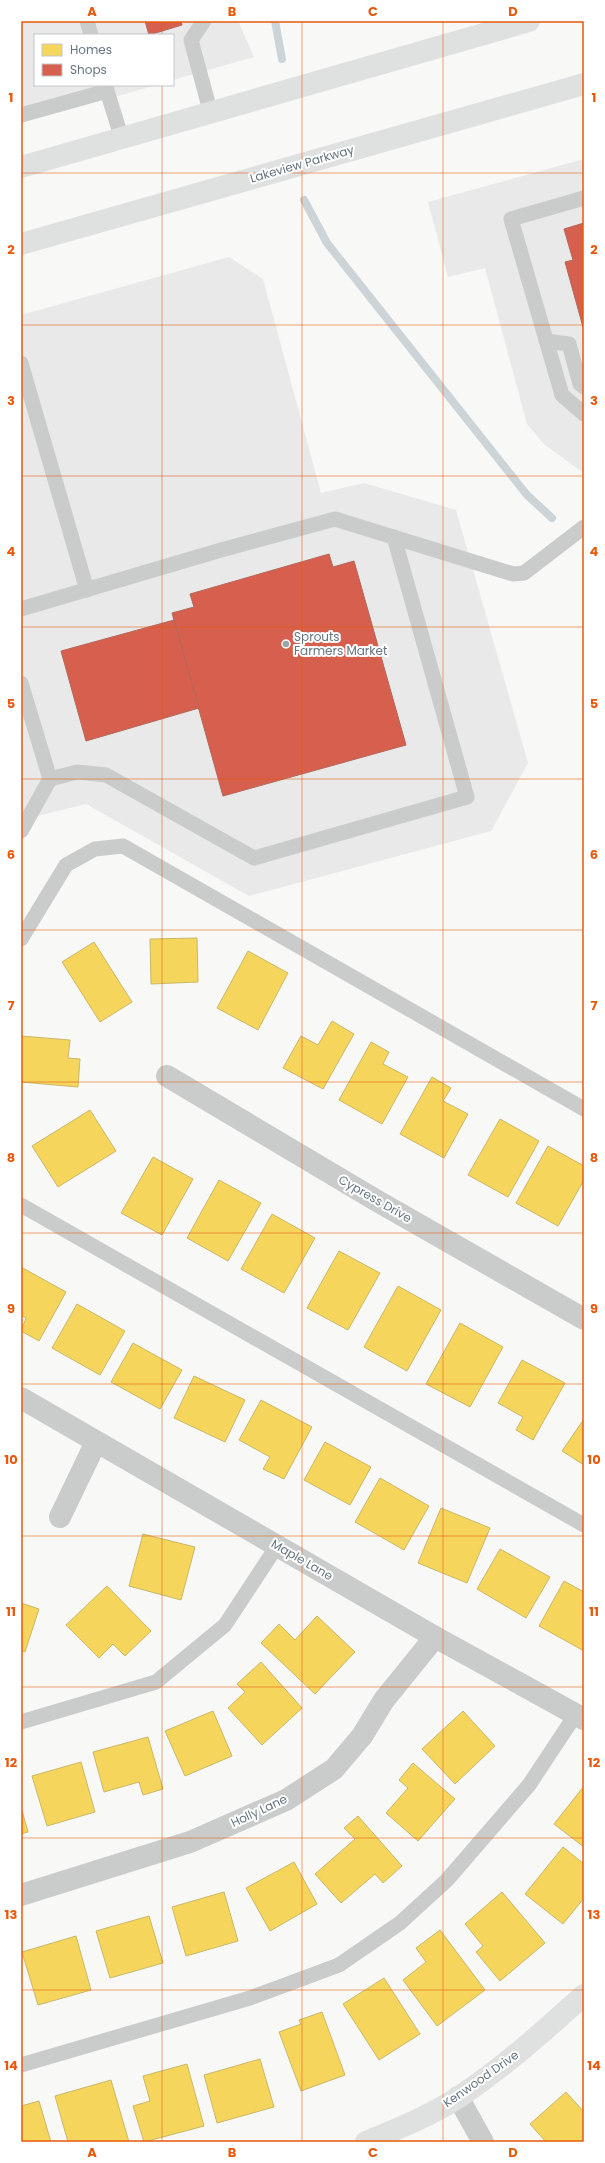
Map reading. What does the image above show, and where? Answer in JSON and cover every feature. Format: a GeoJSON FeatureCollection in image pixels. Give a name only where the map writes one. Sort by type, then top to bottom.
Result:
{"type":"FeatureCollection","features":[{"type":"Feature","properties":{"kind":"main road"},"geometry":{"type":"LineString","coordinates":[[21,167],[210,114],[529,21]]}},
{"type":"Feature","properties":{"kind":"main road","name":"Lakeview Parkway"},"geometry":{"type":"LineString","coordinates":[[21,244],[584,84]]}},
{"type":"Feature","properties":{"kind":"main road","name":"Kenwood Drive"},"geometry":{"type":"LineString","coordinates":[[366,2142],[409,2124],[458,2097],[530,2045],[584,1995]]}},
{"type":"Feature","properties":{"kind":"street","name":"Cypress Drive"},"geometry":{"type":"LineString","coordinates":[[167,1076],[379,1202],[584,1319]]}},
{"type":"Feature","properties":{"kind":"street","name":"Maple Lane"},"geometry":{"type":"LineString","coordinates":[[21,1398],[435,1637],[580,1717]]}},
{"type":"Feature","properties":{"kind":"street"},"geometry":{"type":"LineString","coordinates":[[60,1517],[96,1442]]}},
{"type":"Feature","properties":{"kind":"street","name":"Holly Lane"},"geometry":{"type":"LineString","coordinates":[[21,1895],[190,1842],[286,1800],[334,1769],[362,1736],[384,1700],[435,1637]]}},
{"type":"Feature","properties":{"kind":"street"},"geometry":{"type":"LineString","coordinates":[[458,2097],[483,2142]]}},
{"type":"Feature","properties":{"kind":"lane"},"geometry":{"type":"LineString","coordinates":[[87,21],[91,34]]}},
{"type":"Feature","properties":{"kind":"lane"},"geometry":{"type":"LineString","coordinates":[[204,21],[191,40],[210,114]]}},
{"type":"Feature","properties":{"kind":"lane"},"geometry":{"type":"LineString","coordinates":[[21,115],[107,88],[122,139]]}},
{"type":"Feature","properties":{"kind":"lane"},"geometry":{"type":"LineString","coordinates":[[584,198],[511,219],[562,395],[584,414]]}},
{"type":"Feature","properties":{"kind":"lane"},"geometry":{"type":"LineString","coordinates":[[546,341],[569,344],[580,384],[584,387]]}},
{"type":"Feature","properties":{"kind":"lane"},"geometry":{"type":"LineString","coordinates":[[21,363],[87,590]]}},
{"type":"Feature","properties":{"kind":"lane"},"geometry":{"type":"LineString","coordinates":[[21,609],[335,519],[513,574],[524,573],[584,528]]}},
{"type":"Feature","properties":{"kind":"lane"},"geometry":{"type":"LineString","coordinates":[[50,779],[77,772],[106,775],[254,858],[467,797],[394,537]]}},
{"type":"Feature","properties":{"kind":"lane"},"geometry":{"type":"LineString","coordinates":[[21,683],[50,779],[21,831]]}},
{"type":"Feature","properties":{"kind":"lane"},"geometry":{"type":"LineString","coordinates":[[21,939],[66,865],[95,849],[123,846],[584,1109]]}},
{"type":"Feature","properties":{"kind":"lane"},"geometry":{"type":"LineString","coordinates":[[21,1205],[584,1525]]}},
{"type":"Feature","properties":{"kind":"lane"},"geometry":{"type":"LineString","coordinates":[[21,1722],[156,1682],[225,1625],[277,1546]]}},
{"type":"Feature","properties":{"kind":"lane"},"geometry":{"type":"LineString","coordinates":[[21,2065],[250,1998],[339,1965],[400,1923],[447,1880],[529,1785],[580,1717]]}},
{"type":"Feature","properties":{"kind":"shaded area"},"geometry":{"type":"Polygon","coordinates":[[[21,21],[238,21],[254,57],[174,80],[174,34],[34,34],[34,86],[153,86],[21,123],[21,21]]]}},
{"type":"Feature","properties":{"kind":"shaded area"},"geometry":{"type":"Polygon","coordinates":[[[584,159],[584,473],[545,445],[527,424],[485,268],[448,277],[428,202],[584,159]]]}},
{"type":"Feature","properties":{"kind":"shaded area"},"geometry":{"type":"Polygon","coordinates":[[[229,257],[263,279],[321,493],[364,483],[456,510],[528,763],[491,831],[249,896],[86,804],[21,820],[21,315],[229,257]]]}},
{"type":"Feature","properties":{"kind":"building: Homes"},"geometry":{"type":"Polygon","coordinates":[[[197,938],[198,982],[151,984],[150,939],[197,938]]]}},
{"type":"Feature","properties":{"kind":"building: Homes"},"geometry":{"type":"Polygon","coordinates":[[[94,942],[132,1002],[100,1022],[62,962],[94,942]]]}},
{"type":"Feature","properties":{"kind":"building: Homes"},"geometry":{"type":"Polygon","coordinates":[[[248,951],[288,973],[258,1030],[217,1008],[248,951]]]}},
{"type":"Feature","properties":{"kind":"building: Homes"},"geometry":{"type":"Polygon","coordinates":[[[332,1021],[354,1034],[323,1089],[283,1068],[301,1036],[318,1045],[332,1021]]]}},
{"type":"Feature","properties":{"kind":"building: Homes"},"geometry":{"type":"Polygon","coordinates":[[[21,1036],[70,1040],[68,1058],[80,1059],[78,1087],[21,1082],[21,1036]]]}},
{"type":"Feature","properties":{"kind":"building: Homes"},"geometry":{"type":"Polygon","coordinates":[[[371,1042],[389,1052],[383,1064],[408,1077],[382,1124],[339,1100],[371,1042]]]}},
{"type":"Feature","properties":{"kind":"building: Homes"},"geometry":{"type":"Polygon","coordinates":[[[432,1077],[451,1088],[443,1101],[468,1114],[444,1158],[400,1134],[432,1077]]]}},
{"type":"Feature","properties":{"kind":"building: Homes"},"geometry":{"type":"Polygon","coordinates":[[[90,1110],[116,1151],[58,1187],[32,1146],[90,1110]]]}},
{"type":"Feature","properties":{"kind":"building: Homes"},"geometry":{"type":"Polygon","coordinates":[[[500,1119],[539,1141],[508,1197],[468,1175],[500,1119]]]}},
{"type":"Feature","properties":{"kind":"building: Homes"},"geometry":{"type":"Polygon","coordinates":[[[548,1146],[584,1166],[584,1180],[558,1226],[516,1203],[548,1146]]]}},
{"type":"Feature","properties":{"kind":"building: Homes"},"geometry":{"type":"Polygon","coordinates":[[[153,1157],[193,1179],[162,1235],[121,1213],[153,1157]]]}},
{"type":"Feature","properties":{"kind":"building: Homes"},"geometry":{"type":"Polygon","coordinates":[[[219,1180],[261,1203],[228,1261],[187,1238],[219,1180]]]}},
{"type":"Feature","properties":{"kind":"building: Homes"},"geometry":{"type":"Polygon","coordinates":[[[272,1214],[315,1238],[284,1293],[241,1269],[272,1214]]]}},
{"type":"Feature","properties":{"kind":"building: Homes"},"geometry":{"type":"Polygon","coordinates":[[[339,1251],[380,1273],[348,1330],[307,1308],[339,1251]]]}},
{"type":"Feature","properties":{"kind":"building: Homes"},"geometry":{"type":"Polygon","coordinates":[[[21,1267],[66,1292],[39,1341],[21,1331],[26,1318],[21,1315],[21,1267]]]}},
{"type":"Feature","properties":{"kind":"building: Homes"},"geometry":{"type":"Polygon","coordinates":[[[398,1286],[441,1310],[407,1371],[364,1347],[398,1286]]]}},
{"type":"Feature","properties":{"kind":"building: Homes"},"geometry":{"type":"Polygon","coordinates":[[[77,1304],[125,1331],[100,1375],[52,1348],[77,1304]]]}},
{"type":"Feature","properties":{"kind":"building: Homes"},"geometry":{"type":"Polygon","coordinates":[[[460,1323],[503,1347],[470,1407],[426,1384],[460,1323]]]}},
{"type":"Feature","properties":{"kind":"building: Homes"},"geometry":{"type":"Polygon","coordinates":[[[133,1343],[182,1370],[160,1409],[111,1382],[133,1343]]]}},
{"type":"Feature","properties":{"kind":"building: Homes"},"geometry":{"type":"Polygon","coordinates":[[[522,1360],[565,1383],[533,1440],[516,1430],[523,1417],[498,1403],[522,1360]]]}},
{"type":"Feature","properties":{"kind":"building: Homes"},"geometry":{"type":"Polygon","coordinates":[[[194,1376],[245,1400],[225,1442],[174,1418],[194,1376]]]}},
{"type":"Feature","properties":{"kind":"building: Homes"},"geometry":{"type":"Polygon","coordinates":[[[261,1400],[312,1427],[284,1479],[263,1469],[270,1457],[239,1440],[261,1400]]]}},
{"type":"Feature","properties":{"kind":"building: Homes"},"geometry":{"type":"Polygon","coordinates":[[[584,1419],[584,1465],[562,1451],[584,1419]]]}},
{"type":"Feature","properties":{"kind":"building: Homes"},"geometry":{"type":"Polygon","coordinates":[[[325,1442],[371,1467],[350,1505],[304,1480],[325,1442]]]}},
{"type":"Feature","properties":{"kind":"building: Homes"},"geometry":{"type":"Polygon","coordinates":[[[380,1478],[429,1506],[404,1550],[355,1522],[380,1478]]]}},
{"type":"Feature","properties":{"kind":"building: Homes"},"geometry":{"type":"Polygon","coordinates":[[[441,1508],[490,1528],[467,1583],[418,1563],[441,1508]]]}},
{"type":"Feature","properties":{"kind":"building: Homes"},"geometry":{"type":"Polygon","coordinates":[[[143,1534],[195,1547],[181,1600],[129,1586],[143,1534]]]}},
{"type":"Feature","properties":{"kind":"building: Homes"},"geometry":{"type":"Polygon","coordinates":[[[500,1549],[550,1577],[526,1618],[477,1589],[500,1549]]]}},
{"type":"Feature","properties":{"kind":"building: Homes"},"geometry":{"type":"Polygon","coordinates":[[[564,1581],[584,1592],[584,1651],[539,1626],[564,1581]]]}},
{"type":"Feature","properties":{"kind":"building: Homes"},"geometry":{"type":"Polygon","coordinates":[[[107,1586],[151,1631],[125,1656],[113,1644],[99,1658],[66,1625],[107,1586]]]}},
{"type":"Feature","properties":{"kind":"building: Homes"},"geometry":{"type":"Polygon","coordinates":[[[21,1603],[39,1609],[25,1652],[21,1650],[21,1603]]]}},
{"type":"Feature","properties":{"kind":"building: Homes"},"geometry":{"type":"Polygon","coordinates":[[[317,1616],[355,1652],[315,1694],[261,1643],[279,1624],[295,1640],[317,1616]]]}},
{"type":"Feature","properties":{"kind":"building: Homes"},"geometry":{"type":"Polygon","coordinates":[[[261,1662],[302,1708],[262,1745],[228,1708],[245,1692],[237,1684],[261,1662]]]}},
{"type":"Feature","properties":{"kind":"building: Homes"},"geometry":{"type":"Polygon","coordinates":[[[213,1711],[232,1756],[185,1776],[165,1731],[213,1711]]]}},
{"type":"Feature","properties":{"kind":"building: Homes"},"geometry":{"type":"Polygon","coordinates":[[[463,1711],[495,1746],[455,1784],[422,1749],[463,1711]]]}},
{"type":"Feature","properties":{"kind":"building: Homes"},"geometry":{"type":"Polygon","coordinates":[[[148,1737],[163,1789],[143,1795],[139,1782],[104,1792],[93,1752],[148,1737]]]}},
{"type":"Feature","properties":{"kind":"building: Homes"},"geometry":{"type":"Polygon","coordinates":[[[81,1762],[95,1812],[47,1826],[32,1776],[81,1762]]]}},
{"type":"Feature","properties":{"kind":"building: Homes"},"geometry":{"type":"Polygon","coordinates":[[[413,1763],[455,1799],[418,1841],[386,1813],[408,1788],[399,1780],[413,1763]]]}},
{"type":"Feature","properties":{"kind":"building: Homes"},"geometry":{"type":"Polygon","coordinates":[[[584,1786],[584,1847],[554,1824],[584,1786]]]}},
{"type":"Feature","properties":{"kind":"building: Homes"},"geometry":{"type":"Polygon","coordinates":[[[21,1807],[28,1832],[21,1834],[21,1807]]]}},
{"type":"Feature","properties":{"kind":"building: Homes"},"geometry":{"type":"Polygon","coordinates":[[[358,1816],[402,1866],[383,1883],[375,1874],[341,1903],[315,1874],[355,1839],[344,1828],[358,1816]]]}},
{"type":"Feature","properties":{"kind":"building: Homes"},"geometry":{"type":"Polygon","coordinates":[[[563,1847],[584,1864],[584,1898],[563,1924],[525,1894],[563,1847]]]}},
{"type":"Feature","properties":{"kind":"building: Homes"},"geometry":{"type":"Polygon","coordinates":[[[294,1862],[317,1904],[270,1931],[246,1888],[294,1862]]]}},
{"type":"Feature","properties":{"kind":"building: Homes"},"geometry":{"type":"Polygon","coordinates":[[[224,1892],[238,1941],[186,1956],[172,1907],[224,1892]]]}},
{"type":"Feature","properties":{"kind":"building: Homes"},"geometry":{"type":"Polygon","coordinates":[[[502,1892],[545,1943],[500,1981],[476,1952],[483,1946],[465,1924],[502,1892]]]}},
{"type":"Feature","properties":{"kind":"building: Homes"},"geometry":{"type":"Polygon","coordinates":[[[149,1916],[163,1963],[110,1978],[96,1931],[149,1916]]]}},
{"type":"Feature","properties":{"kind":"building: Homes"},"geometry":{"type":"Polygon","coordinates":[[[440,1930],[485,1990],[437,2026],[403,1980],[426,1962],[416,1948],[440,1930]]]}},
{"type":"Feature","properties":{"kind":"building: Homes"},"geometry":{"type":"Polygon","coordinates":[[[76,1936],[91,1990],[38,2005],[22,1952],[76,1936]]]}},
{"type":"Feature","properties":{"kind":"building: Homes"},"geometry":{"type":"Polygon","coordinates":[[[384,1978],[420,2034],[379,2060],[343,2004],[384,1978]]]}},
{"type":"Feature","properties":{"kind":"building: Homes"},"geometry":{"type":"Polygon","coordinates":[[[322,2012],[345,2075],[301,2091],[279,2032],[301,2024],[299,2020],[322,2012]]]}},
{"type":"Feature","properties":{"kind":"building: Homes"},"geometry":{"type":"Polygon","coordinates":[[[260,2059],[274,2107],[217,2123],[204,2075],[260,2059]]]}},
{"type":"Feature","properties":{"kind":"building: Homes"},"geometry":{"type":"Polygon","coordinates":[[[187,2064],[204,2126],[144,2142],[133,2106],[150,2101],[143,2076],[187,2064]]]}},
{"type":"Feature","properties":{"kind":"building: Homes"},"geometry":{"type":"Polygon","coordinates":[[[111,2080],[129,2142],[68,2142],[55,2096],[111,2080]]]}},
{"type":"Feature","properties":{"kind":"building: Homes"},"geometry":{"type":"Polygon","coordinates":[[[566,2092],[584,2112],[584,2142],[546,2142],[530,2124],[566,2092]]]}},
{"type":"Feature","properties":{"kind":"building: Homes"},"geometry":{"type":"Polygon","coordinates":[[[39,2101],[51,2142],[21,2142],[21,2106],[39,2101]]]}},
{"type":"Feature","properties":{"kind":"building: Shops"},"geometry":{"type":"Polygon","coordinates":[[[145,21],[181,21],[182,25],[149,34],[145,21]]]}},
{"type":"Feature","properties":{"kind":"building: Shops"},"geometry":{"type":"Polygon","coordinates":[[[584,223],[583,327],[565,262],[573,260],[564,229],[584,223]]]}},
{"type":"Feature","properties":{"kind":"building: Shops"},"geometry":{"type":"Polygon","coordinates":[[[329,554],[333,567],[354,561],[406,745],[223,796],[172,613],[194,607],[190,594],[329,554]]]}},
{"type":"Feature","properties":{"kind":"building: Shops"},"geometry":{"type":"Polygon","coordinates":[[[174,620],[199,708],[86,741],[61,651],[174,620]]]}},
{"type":"Feature","properties":{"kind":"waterway"},"geometry":{"type":"LineString","coordinates":[[275,21],[282,59]]}},
{"type":"Feature","properties":{"kind":"waterway"},"geometry":{"type":"LineString","coordinates":[[304,200],[327,243],[527,495],[552,518]]}},
{"type":"Feature","properties":{"kind":"place","name":"Sprouts Farmers Market"},"geometry":{"type":"Point","coordinates":[286,644]}}]}
